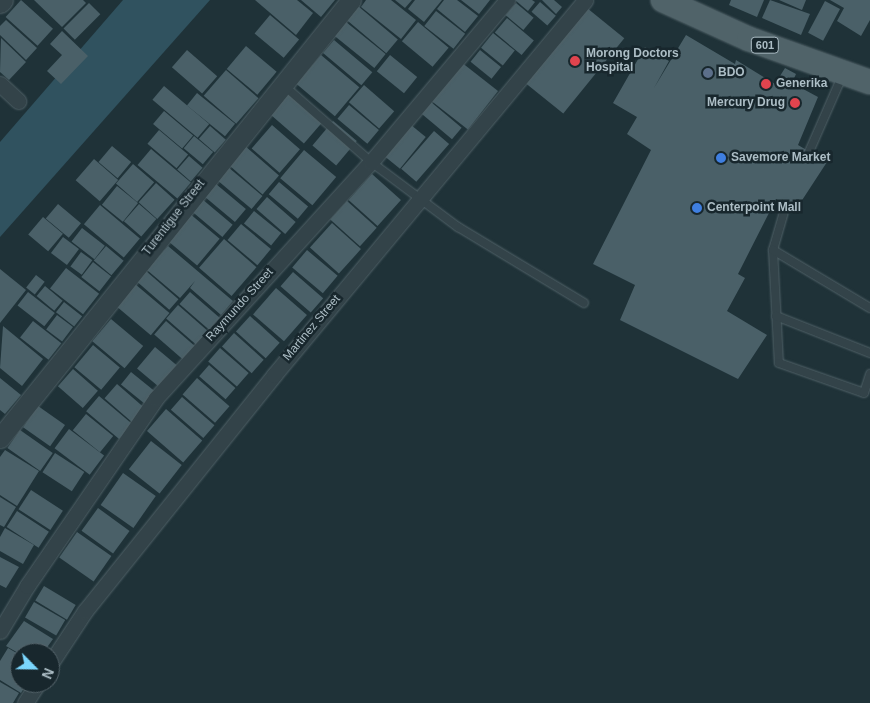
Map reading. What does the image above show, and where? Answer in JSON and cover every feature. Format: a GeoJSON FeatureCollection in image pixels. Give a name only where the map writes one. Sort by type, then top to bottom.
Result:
{"type":"FeatureCollection","features":[{"type":"Feature","properties":{"kind":"main road","name":"601"},"geometry":{"type":"LineString","coordinates":[[663,0],[749,40],[870,82]]}},
{"type":"Feature","properties":{"kind":"street"},"geometry":{"type":"LineString","coordinates":[[0,3],[3,0]]}},
{"type":"Feature","properties":{"kind":"street","name":"Turentigue Street"},"geometry":{"type":"LineString","coordinates":[[0,438],[281,83],[351,0]]}},
{"type":"Feature","properties":{"kind":"street","name":"Raymundo Street"},"geometry":{"type":"LineString","coordinates":[[0,631],[27,586],[156,398],[371,162],[507,0]]}},
{"type":"Feature","properties":{"kind":"street","name":"Martinez Street"},"geometry":{"type":"LineString","coordinates":[[60,649],[85,611],[176,496],[585,0]]}},
{"type":"Feature","properties":{"kind":"street"},"geometry":{"type":"LineString","coordinates":[[0,84],[18,101]]}},
{"type":"Feature","properties":{"kind":"lane"},"geometry":{"type":"LineString","coordinates":[[809,152],[844,72]]}},
{"type":"Feature","properties":{"kind":"lane"},"geometry":{"type":"LineString","coordinates":[[281,83],[371,162],[458,226],[584,302]]}},
{"type":"Feature","properties":{"kind":"lane"},"geometry":{"type":"LineString","coordinates":[[786,205],[773,250],[779,363],[864,393],[870,374]]}},
{"type":"Feature","properties":{"kind":"lane"},"geometry":{"type":"LineString","coordinates":[[773,250],[870,308]]}},
{"type":"Feature","properties":{"kind":"lane"},"geometry":{"type":"LineString","coordinates":[[776,316],[870,353]]}},
{"type":"Feature","properties":{"kind":"water"},"geometry":{"type":"Polygon","coordinates":[[[123,0],[210,0],[0,237],[0,142],[123,0]]]}},
{"type":"Feature","properties":{"kind":"building"},"geometry":{"type":"Polygon","coordinates":[[[21,0],[53,29],[38,46],[6,17],[21,0]]]}},
{"type":"Feature","properties":{"kind":"building"},"geometry":{"type":"Polygon","coordinates":[[[34,0],[83,0],[86,3],[62,27],[34,0]]]}},
{"type":"Feature","properties":{"kind":"building"},"geometry":{"type":"Polygon","coordinates":[[[255,0],[297,0],[313,13],[296,35],[255,0]]]}},
{"type":"Feature","properties":{"kind":"building"},"geometry":{"type":"Polygon","coordinates":[[[301,0],[335,0],[321,17],[301,0]]]}},
{"type":"Feature","properties":{"kind":"building"},"geometry":{"type":"Polygon","coordinates":[[[366,0],[391,0],[416,20],[401,39],[361,7],[366,0]]]}},
{"type":"Feature","properties":{"kind":"building"},"geometry":{"type":"Polygon","coordinates":[[[395,0],[412,0],[405,8],[395,0]]]}},
{"type":"Feature","properties":{"kind":"building"},"geometry":{"type":"Polygon","coordinates":[[[415,0],[442,0],[424,22],[408,9],[415,0]]]}},
{"type":"Feature","properties":{"kind":"building"},"geometry":{"type":"Polygon","coordinates":[[[444,0],[457,0],[478,16],[465,32],[437,9],[444,0]]]}},
{"type":"Feature","properties":{"kind":"building"},"geometry":{"type":"Polygon","coordinates":[[[461,0],[490,0],[479,14],[461,0]]]}},
{"type":"Feature","properties":{"kind":"building"},"geometry":{"type":"Polygon","coordinates":[[[515,0],[532,0],[535,2],[528,11],[515,0]]]}},
{"type":"Feature","properties":{"kind":"building"},"geometry":{"type":"Polygon","coordinates":[[[542,0],[554,0],[562,7],[556,14],[542,0]]]}},
{"type":"Feature","properties":{"kind":"building"},"geometry":{"type":"Polygon","coordinates":[[[731,0],[764,0],[757,17],[729,5],[731,0]]]}},
{"type":"Feature","properties":{"kind":"building"},"geometry":{"type":"Polygon","coordinates":[[[770,0],[810,14],[801,35],[762,18],[770,0]]]}},
{"type":"Feature","properties":{"kind":"building"},"geometry":{"type":"Polygon","coordinates":[[[779,0],[806,0],[802,10],[779,0]]]}},
{"type":"Feature","properties":{"kind":"building"},"geometry":{"type":"Polygon","coordinates":[[[830,0],[870,0],[870,20],[861,36],[837,21],[844,8],[830,0]]]}},
{"type":"Feature","properties":{"kind":"building"},"geometry":{"type":"Polygon","coordinates":[[[825,1],[840,9],[823,41],[808,33],[825,1]]]}},
{"type":"Feature","properties":{"kind":"building"},"geometry":{"type":"Polygon","coordinates":[[[540,2],[556,16],[547,26],[531,12],[540,2]]]}},
{"type":"Feature","properties":{"kind":"building"},"geometry":{"type":"Polygon","coordinates":[[[89,3],[100,14],[75,40],[64,28],[89,3]]]}},
{"type":"Feature","properties":{"kind":"building"},"geometry":{"type":"Polygon","coordinates":[[[516,3],[534,18],[523,30],[506,15],[516,3]]]}},
{"type":"Feature","properties":{"kind":"building"},"geometry":{"type":"Polygon","coordinates":[[[358,6],[398,39],[386,53],[346,20],[358,6]]]}},
{"type":"Feature","properties":{"kind":"building","name":"Morong Doctors Hospital"},"geometry":{"type":"Polygon","coordinates":[[[587,8],[624,38],[563,114],[526,83],[587,8]]]}},
{"type":"Feature","properties":{"kind":"building"},"geometry":{"type":"Polygon","coordinates":[[[436,11],[465,34],[453,49],[424,26],[436,11]]]}},
{"type":"Feature","properties":{"kind":"building"},"geometry":{"type":"Polygon","coordinates":[[[270,15],[299,39],[284,58],[255,33],[270,15]]]}},
{"type":"Feature","properties":{"kind":"building"},"geometry":{"type":"Polygon","coordinates":[[[507,18],[534,40],[522,55],[495,33],[507,18]]]}},
{"type":"Feature","properties":{"kind":"building"},"geometry":{"type":"Polygon","coordinates":[[[6,20],[37,48],[26,60],[0,35],[0,26],[6,20]]]}},
{"type":"Feature","properties":{"kind":"building"},"geometry":{"type":"Polygon","coordinates":[[[346,22],[386,54],[374,68],[335,36],[346,22]]]}},
{"type":"Feature","properties":{"kind":"building"},"geometry":{"type":"Polygon","coordinates":[[[418,22],[449,48],[433,67],[402,41],[418,22]]]}},
{"type":"Feature","properties":{"kind":"building"},"geometry":{"type":"Polygon","coordinates":[[[62,31],[88,56],[61,84],[47,71],[62,55],[50,44],[62,31]]]}},
{"type":"Feature","properties":{"kind":"building"},"geometry":{"type":"Polygon","coordinates":[[[493,33],[515,51],[503,65],[481,48],[493,33]]]}},
{"type":"Feature","properties":{"kind":"building","name":"Centerpoint Mall"},"geometry":{"type":"Polygon","coordinates":[[[686,35],[735,64],[736,60],[775,84],[785,68],[796,74],[792,83],[818,97],[798,145],[827,162],[795,211],[776,199],[738,274],[745,278],[727,311],[767,335],[738,379],[620,320],[635,285],[593,264],[651,150],[627,134],[637,117],[613,103],[645,47],[669,61],[654,88],[686,35]]]}},
{"type":"Feature","properties":{"kind":"building"},"geometry":{"type":"Polygon","coordinates":[[[1,38],[26,62],[9,80],[0,72],[1,38]]]}},
{"type":"Feature","properties":{"kind":"building"},"geometry":{"type":"Polygon","coordinates":[[[334,40],[372,72],[361,85],[323,53],[334,40]]]}},
{"type":"Feature","properties":{"kind":"building"},"geometry":{"type":"Polygon","coordinates":[[[246,46],[277,72],[257,95],[227,69],[246,46]]]}},
{"type":"Feature","properties":{"kind":"building"},"geometry":{"type":"Polygon","coordinates":[[[187,50],[217,76],[202,94],[172,67],[187,50]]]}},
{"type":"Feature","properties":{"kind":"building"},"geometry":{"type":"Polygon","coordinates":[[[480,50],[501,67],[492,79],[471,62],[480,50]]]}},
{"type":"Feature","properties":{"kind":"building"},"geometry":{"type":"Polygon","coordinates":[[[321,55],[359,87],[335,116],[297,84],[321,55]]]}},
{"type":"Feature","properties":{"kind":"building"},"geometry":{"type":"Polygon","coordinates":[[[390,55],[417,77],[404,93],[377,71],[390,55]]]}},
{"type":"Feature","properties":{"kind":"building"},"geometry":{"type":"Polygon","coordinates":[[[461,62],[498,91],[468,130],[431,101],[461,62]]]}},
{"type":"Feature","properties":{"kind":"building"},"geometry":{"type":"Polygon","coordinates":[[[226,70],[258,98],[236,124],[204,96],[226,70]]]}},
{"type":"Feature","properties":{"kind":"building"},"geometry":{"type":"Polygon","coordinates":[[[364,85],[394,111],[379,129],[349,102],[364,85]]]}},
{"type":"Feature","properties":{"kind":"building"},"geometry":{"type":"Polygon","coordinates":[[[164,86],[209,124],[198,138],[152,100],[164,86]]]}},
{"type":"Feature","properties":{"kind":"building"},"geometry":{"type":"Polygon","coordinates":[[[293,89],[326,118],[304,144],[271,115],[293,89]]]}},
{"type":"Feature","properties":{"kind":"building"},"geometry":{"type":"Polygon","coordinates":[[[197,93],[235,124],[225,136],[187,105],[197,93]]]}},
{"type":"Feature","properties":{"kind":"building"},"geometry":{"type":"Polygon","coordinates":[[[431,102],[462,128],[452,139],[421,113],[431,102]]]}},
{"type":"Feature","properties":{"kind":"building"},"geometry":{"type":"Polygon","coordinates":[[[349,105],[379,130],[367,144],[337,119],[349,105]]]}},
{"type":"Feature","properties":{"kind":"building"},"geometry":{"type":"Polygon","coordinates":[[[164,111],[193,135],[182,148],[153,124],[164,111]]]}},
{"type":"Feature","properties":{"kind":"building"},"geometry":{"type":"Polygon","coordinates":[[[333,121],[357,141],[336,165],[312,146],[333,121]]]}},
{"type":"Feature","properties":{"kind":"building"},"geometry":{"type":"Polygon","coordinates":[[[272,125],[300,149],[280,173],[252,148],[272,125]]]}},
{"type":"Feature","properties":{"kind":"building"},"geometry":{"type":"Polygon","coordinates":[[[411,125],[426,137],[400,169],[385,157],[411,125]]]}},
{"type":"Feature","properties":{"kind":"building"},"geometry":{"type":"Polygon","coordinates":[[[210,126],[226,140],[215,153],[199,139],[210,126]]]}},
{"type":"Feature","properties":{"kind":"building"},"geometry":{"type":"Polygon","coordinates":[[[159,130],[188,154],[177,168],[147,144],[159,130]]]}},
{"type":"Feature","properties":{"kind":"building"},"geometry":{"type":"Polygon","coordinates":[[[434,131],[449,144],[416,182],[401,169],[434,131]]]}},
{"type":"Feature","properties":{"kind":"building"},"geometry":{"type":"Polygon","coordinates":[[[194,136],[213,152],[203,164],[184,148],[194,136]]]}},
{"type":"Feature","properties":{"kind":"building"},"geometry":{"type":"Polygon","coordinates":[[[112,146],[131,162],[118,178],[99,162],[112,146]]]}},
{"type":"Feature","properties":{"kind":"building"},"geometry":{"type":"Polygon","coordinates":[[[245,146],[279,176],[263,194],[229,165],[245,146]]]}},
{"type":"Feature","properties":{"kind":"building"},"geometry":{"type":"Polygon","coordinates":[[[151,149],[191,182],[177,199],[138,165],[151,149]]]}},
{"type":"Feature","properties":{"kind":"building"},"geometry":{"type":"Polygon","coordinates":[[[304,150],[336,177],[312,205],[280,178],[304,150]]]}},
{"type":"Feature","properties":{"kind":"building"},"geometry":{"type":"Polygon","coordinates":[[[189,156],[203,168],[191,181],[177,170],[189,156]]]}},
{"type":"Feature","properties":{"kind":"building"},"geometry":{"type":"Polygon","coordinates":[[[94,159],[118,180],[100,201],[76,180],[94,159]]]}},
{"type":"Feature","properties":{"kind":"building"},"geometry":{"type":"Polygon","coordinates":[[[133,164],[154,182],[137,202],[116,184],[133,164]]]}},
{"type":"Feature","properties":{"kind":"building"},"geometry":{"type":"Polygon","coordinates":[[[228,167],[262,196],[252,209],[217,180],[228,167]]]}},
{"type":"Feature","properties":{"kind":"building"},"geometry":{"type":"Polygon","coordinates":[[[372,174],[401,200],[378,226],[349,200],[372,174]]]}},
{"type":"Feature","properties":{"kind":"building"},"geometry":{"type":"Polygon","coordinates":[[[279,182],[308,206],[298,219],[269,194],[279,182]]]}},
{"type":"Feature","properties":{"kind":"building"},"geometry":{"type":"Polygon","coordinates":[[[156,183],[175,200],[157,219],[139,202],[156,183]]]}},
{"type":"Feature","properties":{"kind":"building"},"geometry":{"type":"Polygon","coordinates":[[[216,184],[246,209],[235,222],[205,197],[216,184]]]}},
{"type":"Feature","properties":{"kind":"building"},"geometry":{"type":"Polygon","coordinates":[[[117,186],[138,203],[123,222],[102,205],[117,186]]]}},
{"type":"Feature","properties":{"kind":"building"},"geometry":{"type":"Polygon","coordinates":[[[267,197],[296,222],[285,234],[257,209],[267,197]]]}},
{"type":"Feature","properties":{"kind":"building"},"geometry":{"type":"Polygon","coordinates":[[[202,199],[233,225],[222,237],[192,211],[202,199]]]}},
{"type":"Feature","properties":{"kind":"building"},"geometry":{"type":"Polygon","coordinates":[[[347,201],[377,228],[360,246],[330,220],[347,201]]]}},
{"type":"Feature","properties":{"kind":"building"},"geometry":{"type":"Polygon","coordinates":[[[58,204],[81,223],[69,238],[46,219],[58,204]]]}},
{"type":"Feature","properties":{"kind":"building"},"geometry":{"type":"Polygon","coordinates":[[[139,204],[156,219],[141,236],[124,221],[139,204]]]}},
{"type":"Feature","properties":{"kind":"building"},"geometry":{"type":"Polygon","coordinates":[[[100,205],[140,238],[124,258],[84,224],[100,205]]]}},
{"type":"Feature","properties":{"kind":"building"},"geometry":{"type":"Polygon","coordinates":[[[254,211],[281,233],[271,245],[244,223],[254,211]]]}},
{"type":"Feature","properties":{"kind":"building"},"geometry":{"type":"Polygon","coordinates":[[[189,213],[220,239],[197,266],[167,240],[189,213]]]}},
{"type":"Feature","properties":{"kind":"building"},"geometry":{"type":"Polygon","coordinates":[[[43,217],[63,234],[48,251],[28,235],[43,217]]]}},
{"type":"Feature","properties":{"kind":"building"},"geometry":{"type":"Polygon","coordinates":[[[332,223],[361,249],[339,274],[310,248],[332,223]]]}},
{"type":"Feature","properties":{"kind":"building"},"geometry":{"type":"Polygon","coordinates":[[[241,224],[271,249],[257,265],[228,240],[241,224]]]}},
{"type":"Feature","properties":{"kind":"building"},"geometry":{"type":"Polygon","coordinates":[[[82,228],[105,246],[94,259],[72,241],[82,228]]]}},
{"type":"Feature","properties":{"kind":"building"},"geometry":{"type":"Polygon","coordinates":[[[63,237],[79,249],[67,265],[51,253],[63,237]]]}},
{"type":"Feature","properties":{"kind":"building"},"geometry":{"type":"Polygon","coordinates":[[[224,239],[256,267],[232,296],[199,268],[224,239]]]}},
{"type":"Feature","properties":{"kind":"building"},"geometry":{"type":"Polygon","coordinates":[[[106,246],[124,261],[111,275],[94,261],[106,246]]]}},
{"type":"Feature","properties":{"kind":"building"},"geometry":{"type":"Polygon","coordinates":[[[168,246],[233,301],[221,315],[190,288],[195,281],[180,298],[147,270],[168,246]]]}},
{"type":"Feature","properties":{"kind":"building"},"geometry":{"type":"Polygon","coordinates":[[[307,250],[338,276],[323,293],[292,268],[307,250]]]}},
{"type":"Feature","properties":{"kind":"building"},"geometry":{"type":"Polygon","coordinates":[[[81,252],[92,260],[82,275],[70,267],[81,252]]]}},
{"type":"Feature","properties":{"kind":"building"},"geometry":{"type":"Polygon","coordinates":[[[93,262],[111,276],[99,291],[81,277],[93,262]]]}},
{"type":"Feature","properties":{"kind":"building"},"geometry":{"type":"Polygon","coordinates":[[[66,268],[99,294],[83,314],[50,288],[66,268]]]}},
{"type":"Feature","properties":{"kind":"building"},"geometry":{"type":"Polygon","coordinates":[[[0,269],[26,290],[0,323],[0,269]]]}},
{"type":"Feature","properties":{"kind":"building"},"geometry":{"type":"Polygon","coordinates":[[[146,271],[178,299],[169,310],[137,282],[146,271]]]}},
{"type":"Feature","properties":{"kind":"building"},"geometry":{"type":"Polygon","coordinates":[[[293,272],[323,298],[311,313],[281,286],[293,272]]]}},
{"type":"Feature","properties":{"kind":"building"},"geometry":{"type":"Polygon","coordinates":[[[36,275],[45,282],[35,294],[26,288],[36,275]]]}},
{"type":"Feature","properties":{"kind":"building"},"geometry":{"type":"Polygon","coordinates":[[[135,284],[169,313],[151,335],[116,306],[135,284]]]}},
{"type":"Feature","properties":{"kind":"building"},"geometry":{"type":"Polygon","coordinates":[[[45,286],[63,301],[54,311],[37,296],[45,286]]]}},
{"type":"Feature","properties":{"kind":"building"},"geometry":{"type":"Polygon","coordinates":[[[276,288],[307,315],[284,341],[253,314],[276,288]]]}},
{"type":"Feature","properties":{"kind":"building"},"geometry":{"type":"Polygon","coordinates":[[[28,292],[55,313],[44,326],[18,305],[28,292]]]}},
{"type":"Feature","properties":{"kind":"building"},"geometry":{"type":"Polygon","coordinates":[[[190,292],[220,318],[210,330],[180,304],[190,292]]]}},
{"type":"Feature","properties":{"kind":"building"},"geometry":{"type":"Polygon","coordinates":[[[64,302],[82,316],[74,326],[56,312],[64,302]]]}},
{"type":"Feature","properties":{"kind":"building"},"geometry":{"type":"Polygon","coordinates":[[[178,305],[209,332],[197,345],[166,319],[178,305]]]}},
{"type":"Feature","properties":{"kind":"building"},"geometry":{"type":"Polygon","coordinates":[[[57,315],[73,327],[62,341],[46,329],[57,315]]]}},
{"type":"Feature","properties":{"kind":"building"},"geometry":{"type":"Polygon","coordinates":[[[250,316],[280,343],[266,358],[236,332],[250,316]]]}},
{"type":"Feature","properties":{"kind":"building"},"geometry":{"type":"Polygon","coordinates":[[[111,319],[143,346],[125,368],[92,341],[111,319]]]}},
{"type":"Feature","properties":{"kind":"building"},"geometry":{"type":"Polygon","coordinates":[[[33,321],[61,343],[48,360],[20,338],[33,321]]]}},
{"type":"Feature","properties":{"kind":"building"},"geometry":{"type":"Polygon","coordinates":[[[166,321],[196,347],[184,361],[154,335],[166,321]]]}},
{"type":"Feature","properties":{"kind":"building"},"geometry":{"type":"Polygon","coordinates":[[[3,326],[43,359],[22,386],[0,368],[3,326]]]}},
{"type":"Feature","properties":{"kind":"building"},"geometry":{"type":"Polygon","coordinates":[[[234,333],[264,360],[252,373],[222,346],[234,333]]]}},
{"type":"Feature","properties":{"kind":"building"},"geometry":{"type":"Polygon","coordinates":[[[93,345],[120,367],[101,390],[74,367],[93,345]]]}},
{"type":"Feature","properties":{"kind":"building"},"geometry":{"type":"Polygon","coordinates":[[[155,347],[178,366],[160,388],[137,368],[155,347]]]}},
{"type":"Feature","properties":{"kind":"building"},"geometry":{"type":"Polygon","coordinates":[[[220,348],[249,373],[237,387],[208,362],[220,348]]]}},
{"type":"Feature","properties":{"kind":"building"},"geometry":{"type":"Polygon","coordinates":[[[209,365],[235,388],[226,399],[199,376],[209,365]]]}},
{"type":"Feature","properties":{"kind":"building"},"geometry":{"type":"Polygon","coordinates":[[[73,369],[98,391],[83,408],[58,386],[73,369]]]}},
{"type":"Feature","properties":{"kind":"building"},"geometry":{"type":"Polygon","coordinates":[[[131,372],[157,393],[147,405],[121,384],[131,372]]]}},
{"type":"Feature","properties":{"kind":"building"},"geometry":{"type":"Polygon","coordinates":[[[0,378],[21,395],[5,414],[0,410],[0,378]]]}},
{"type":"Feature","properties":{"kind":"building"},"geometry":{"type":"Polygon","coordinates":[[[197,378],[229,406],[215,423],[183,395],[197,378]]]}},
{"type":"Feature","properties":{"kind":"building"},"geometry":{"type":"Polygon","coordinates":[[[117,384],[145,408],[132,423],[105,398],[117,384]]]}},
{"type":"Feature","properties":{"kind":"building"},"geometry":{"type":"Polygon","coordinates":[[[99,396],[132,424],[119,439],[86,411],[99,396]]]}},
{"type":"Feature","properties":{"kind":"building"},"geometry":{"type":"Polygon","coordinates":[[[182,397],[214,425],[203,438],[171,410],[182,397]]]}},
{"type":"Feature","properties":{"kind":"building"},"geometry":{"type":"Polygon","coordinates":[[[38,406],[65,425],[50,446],[23,427],[38,406]]]}},
{"type":"Feature","properties":{"kind":"building"},"geometry":{"type":"Polygon","coordinates":[[[166,409],[202,440],[183,462],[147,431],[166,409]]]}},
{"type":"Feature","properties":{"kind":"building"},"geometry":{"type":"Polygon","coordinates":[[[86,414],[113,436],[100,452],[73,430],[86,414]]]}},
{"type":"Feature","properties":{"kind":"building"},"geometry":{"type":"Polygon","coordinates":[[[69,429],[104,455],[90,475],[55,448],[69,429]]]}},
{"type":"Feature","properties":{"kind":"building"},"geometry":{"type":"Polygon","coordinates":[[[20,430],[53,453],[40,471],[7,448],[20,430]]]}},
{"type":"Feature","properties":{"kind":"building"},"geometry":{"type":"Polygon","coordinates":[[[151,441],[182,465],[160,493],[129,469],[151,441]]]}},
{"type":"Feature","properties":{"kind":"building"},"geometry":{"type":"Polygon","coordinates":[[[5,450],[39,471],[17,506],[0,495],[0,457],[5,450]]]}},
{"type":"Feature","properties":{"kind":"building"},"geometry":{"type":"Polygon","coordinates":[[[55,453],[84,472],[72,491],[42,472],[55,453]]]}},
{"type":"Feature","properties":{"kind":"building"},"geometry":{"type":"Polygon","coordinates":[[[123,473],[156,496],[133,528],[101,505],[123,473]]]}},
{"type":"Feature","properties":{"kind":"building"},"geometry":{"type":"Polygon","coordinates":[[[31,490],[63,511],[50,530],[18,509],[31,490]]]}},
{"type":"Feature","properties":{"kind":"building"},"geometry":{"type":"Polygon","coordinates":[[[0,497],[16,507],[4,527],[0,525],[0,497]]]}},
{"type":"Feature","properties":{"kind":"building"},"geometry":{"type":"Polygon","coordinates":[[[98,508],[130,531],[113,554],[82,531],[98,508]]]}},
{"type":"Feature","properties":{"kind":"building"},"geometry":{"type":"Polygon","coordinates":[[[17,511],[49,532],[39,548],[7,527],[17,511]]]}},
{"type":"Feature","properties":{"kind":"building"},"geometry":{"type":"Polygon","coordinates":[[[5,528],[34,545],[23,564],[0,551],[0,537],[5,528]]]}},
{"type":"Feature","properties":{"kind":"building"},"geometry":{"type":"Polygon","coordinates":[[[77,532],[111,556],[94,581],[59,557],[77,532]]]}},
{"type":"Feature","properties":{"kind":"building"},"geometry":{"type":"Polygon","coordinates":[[[0,557],[19,567],[6,588],[0,585],[0,557]]]}},
{"type":"Feature","properties":{"kind":"building"},"geometry":{"type":"Polygon","coordinates":[[[44,586],[76,605],[67,620],[35,601],[44,586]]]}},
{"type":"Feature","properties":{"kind":"building"},"geometry":{"type":"Polygon","coordinates":[[[34,602],[65,620],[56,636],[25,618],[34,602]]]}},
{"type":"Feature","properties":{"kind":"building"},"geometry":{"type":"Polygon","coordinates":[[[24,621],[53,639],[50,643],[10,643],[10,648],[6,646],[24,621]]]}},
{"type":"Feature","properties":{"kind":"building"},"geometry":{"type":"Polygon","coordinates":[[[8,648],[10,649],[10,686],[0,680],[0,661],[8,648]]]}},
{"type":"Feature","properties":{"kind":"building"},"geometry":{"type":"Polygon","coordinates":[[[0,682],[10,688],[10,693],[19,693],[13,703],[0,703],[0,682]]]}},
{"type":"Feature","properties":{"kind":"place","name":"Morong Doctors Hospital"},"geometry":{"type":"Point","coordinates":[575,61]}},
{"type":"Feature","properties":{"kind":"place","name":"BDO"},"geometry":{"type":"Point","coordinates":[708,73]}},
{"type":"Feature","properties":{"kind":"place","name":"Generika"},"geometry":{"type":"Point","coordinates":[766,84]}},
{"type":"Feature","properties":{"kind":"place","name":"Mercury Drug"},"geometry":{"type":"Point","coordinates":[795,103]}},
{"type":"Feature","properties":{"kind":"place","name":"Savemore Market"},"geometry":{"type":"Point","coordinates":[721,158]}},
{"type":"Feature","properties":{"kind":"place","name":"Centerpoint Mall"},"geometry":{"type":"Point","coordinates":[697,208]}}]}
